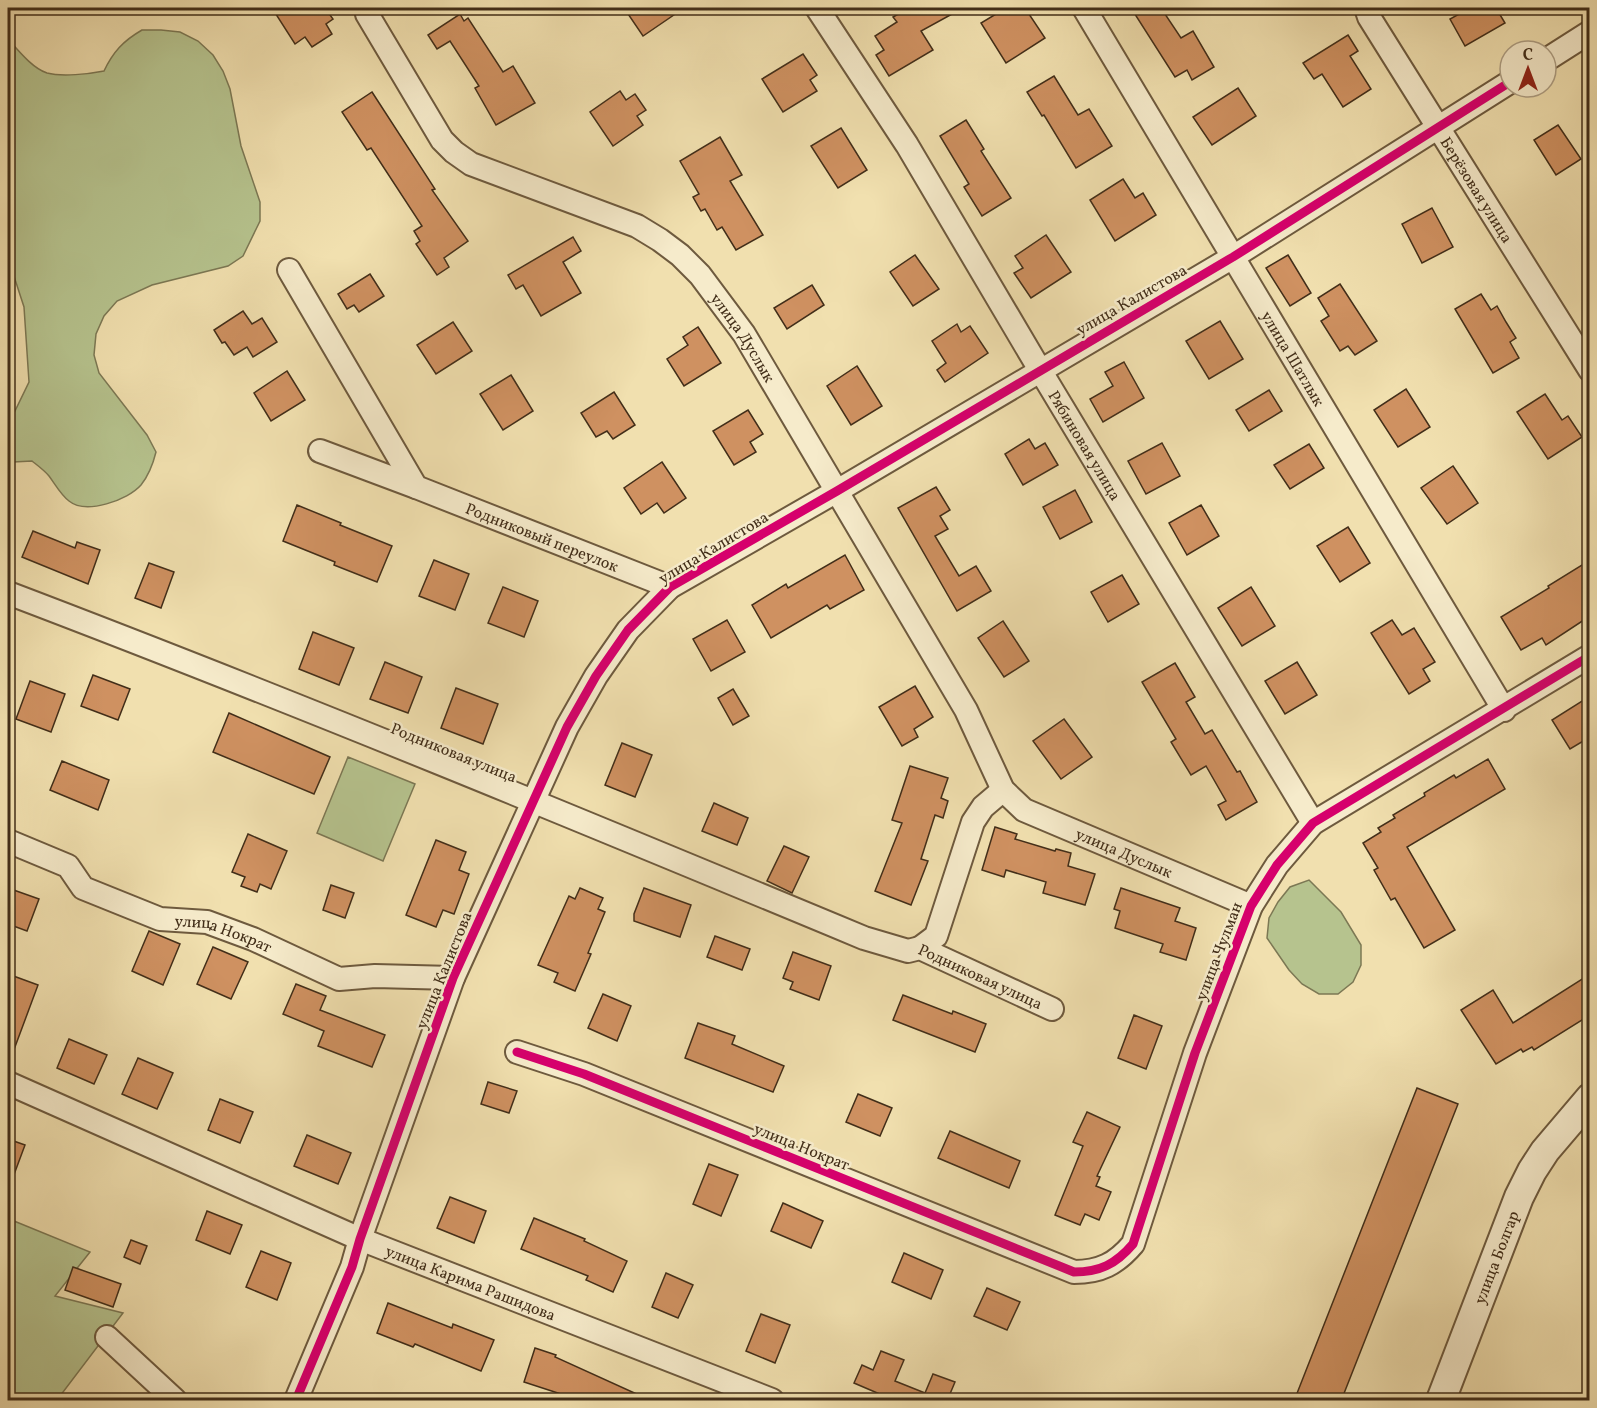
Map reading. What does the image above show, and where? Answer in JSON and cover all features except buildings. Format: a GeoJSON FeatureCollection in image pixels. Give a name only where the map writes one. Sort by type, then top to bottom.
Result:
{"type":"FeatureCollection","features":[{"type":"Feature","properties":{"kind":"street","name":"улица Дуслык"},"geometry":{"type":"LineString","coordinates":[[366,8],[367,14],[436,130],[454,152],[471,164],[637,226],[680,255],[700,275],[744,334],[966,710],[1003,790],[1024,810],[1251,906]]}},
{"type":"Feature","properties":{"kind":"street","name":"Рябиновая улица"},"geometry":{"type":"LineString","coordinates":[[817,8],[907,145],[1313,823]]}},
{"type":"Feature","properties":{"kind":"street","name":"улица Шатлык"},"geometry":{"type":"LineString","coordinates":[[1084,8],[1503,710]]}},
{"type":"Feature","properties":{"kind":"street","name":"Берёзовая улица"},"geometry":{"type":"LineString","coordinates":[[1366,8],[1369,17],[1590,370]]}},
{"type":"Feature","properties":{"kind":"street"},"geometry":{"type":"LineString","coordinates":[[1558,52],[1590,32]]}},
{"type":"Feature","properties":{"kind":"street","name":"улица Калистова"},"geometry":{"type":"LineString","coordinates":[[296,1401],[352,1267],[453,978],[567,727],[596,676],[628,630],[670,587],[1233,257],[1498,90]]}},
{"type":"Feature","properties":{"kind":"street"},"geometry":{"type":"LineString","coordinates":[[289,270],[416,487]]}},
{"type":"Feature","properties":{"kind":"street","name":"Родниковый переулок"},"geometry":{"type":"LineString","coordinates":[[320,451],[670,587]]}},
{"type":"Feature","properties":{"kind":"street","name":"Родниковая улица"},"geometry":{"type":"LineString","coordinates":[[8,593],[534,801],[864,938],[908,951],[920,948],[1052,1009]]}},
{"type":"Feature","properties":{"kind":"street","name":"улица Чулман"},"geometry":{"type":"LineString","coordinates":[[1074,1272],[1099,1270],[1111,1265],[1122,1257],[1133,1244],[1195,1053],[1251,906],[1276,865],[1313,823],[1590,656]]}},
{"type":"Feature","properties":{"kind":"street"},"geometry":{"type":"LineString","coordinates":[[920,948],[936,936],[973,822],[983,807],[1003,790]]}},
{"type":"Feature","properties":{"kind":"street","name":"улица Нократ"},"geometry":{"type":"LineString","coordinates":[[8,841],[68,866],[83,888],[160,919],[207,922],[253,939],[339,979],[375,976],[453,978]]}},
{"type":"Feature","properties":{"kind":"street","name":"улица Нократ"},"geometry":{"type":"LineString","coordinates":[[517,1052],[584,1074],[1074,1272]]}},
{"type":"Feature","properties":{"kind":"street","name":"улица Карима Рашидова"},"geometry":{"type":"LineString","coordinates":[[8,1083],[360,1239],[772,1401]]}},
{"type":"Feature","properties":{"kind":"street","name":"улица Болгар"},"geometry":{"type":"LineString","coordinates":[[1441,1401],[1519,1197],[1545,1151],[1579,1122],[1590,1098]]}},
{"type":"Feature","properties":{"kind":"street"},"geometry":{"type":"LineString","coordinates":[[108,1338],[176,1401]]}},
{"type":"Feature","properties":{"kind":"green space"},"geometry":{"type":"Polygon","coordinates":[[[142,30],[180,32],[198,41],[213,55],[223,71],[230,89],[241,146],[260,202],[260,221],[243,256],[228,266],[152,285],[117,301],[104,316],[96,334],[94,355],[99,373],[147,435],[156,452],[146,477],[135,491],[106,504],[86,507],[76,505],[66,499],[47,474],[32,461],[13,462],[8,467],[8,422],[29,382],[24,307],[8,258],[8,39],[41,71],[60,75],[76,75],[104,71],[119,48],[142,30]]]}},
{"type":"Feature","properties":{"kind":"green space"},"geometry":{"type":"Polygon","coordinates":[[[348,757],[415,784],[383,861],[317,833],[348,757]]]}},
{"type":"Feature","properties":{"kind":"green space"},"geometry":{"type":"Polygon","coordinates":[[[1309,880],[1341,912],[1361,945],[1361,965],[1353,982],[1338,994],[1319,994],[1302,984],[1289,970],[1267,938],[1269,918],[1278,902],[1290,887],[1309,880]]]}},
{"type":"Feature","properties":{"kind":"green space"},"geometry":{"type":"Polygon","coordinates":[[[14,1221],[90,1252],[55,1296],[123,1313],[57,1400],[8,1400],[8,1227],[14,1221]]]}},
{"type":"Feature","properties":{"kind":"cycle path"},"geometry":{"type":"LineString","coordinates":[[296,1400],[352,1267],[453,978],[567,727],[596,676],[628,630],[670,587],[1233,257],[1498,90]]}},
{"type":"Feature","properties":{"kind":"cycle path"},"geometry":{"type":"LineString","coordinates":[[517,1052],[584,1074],[1074,1272],[1107,1266],[1133,1244],[1195,1053],[1251,906],[1277,865],[1313,823],[1590,656]]}}]}
